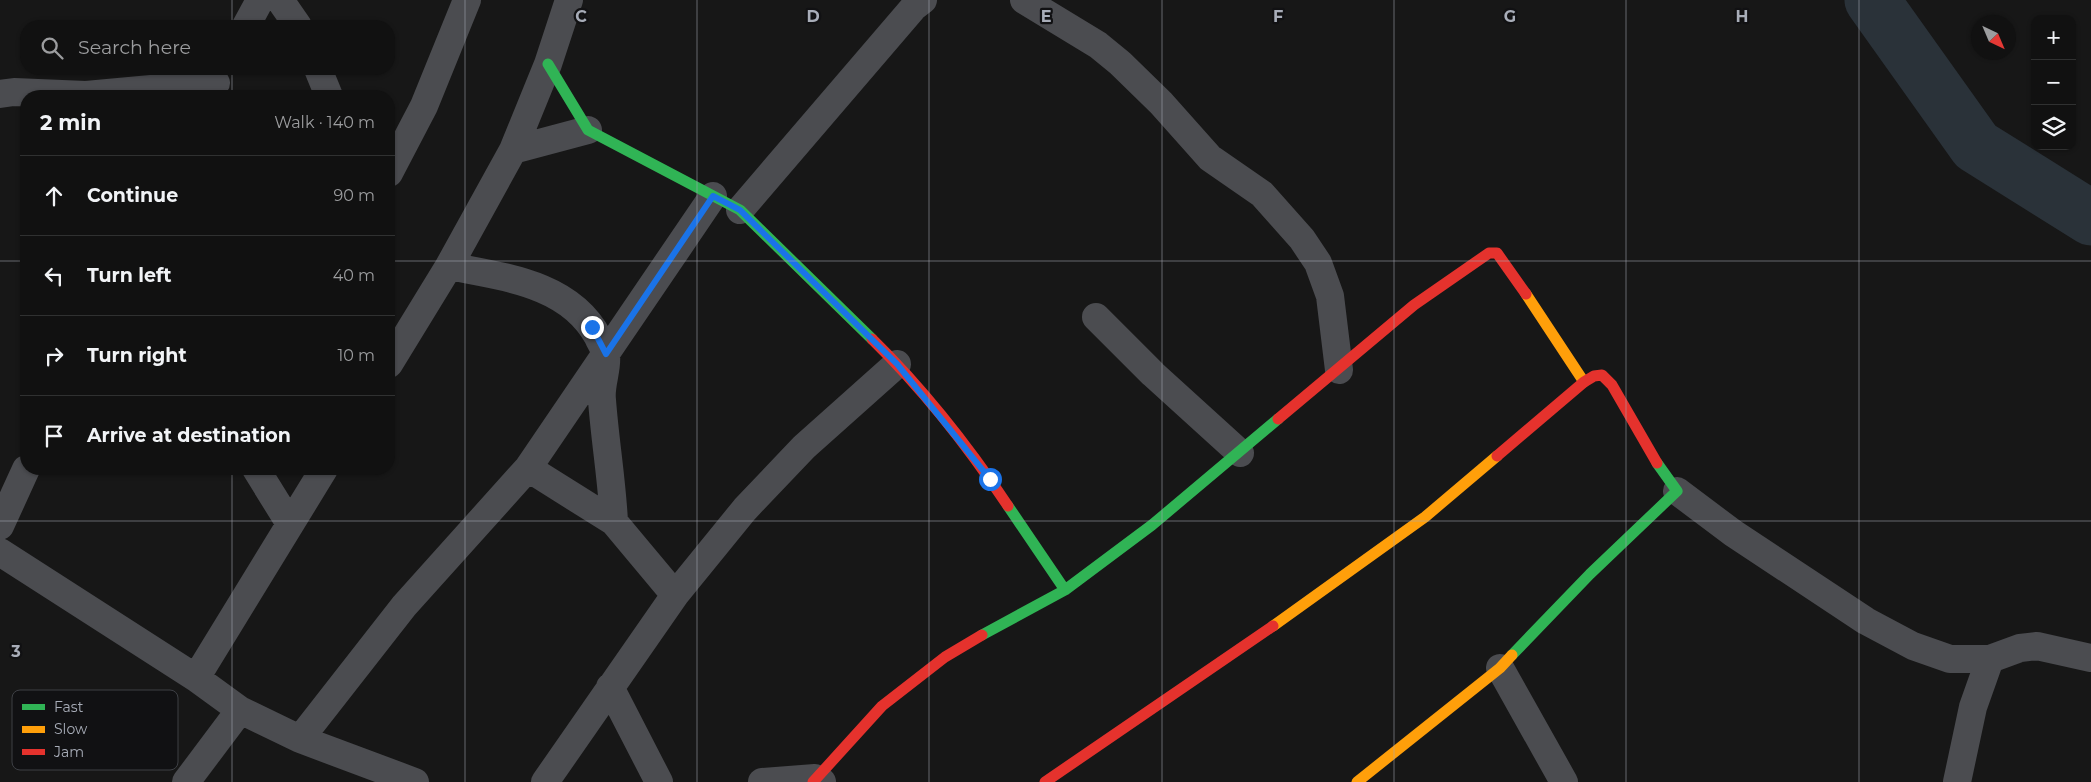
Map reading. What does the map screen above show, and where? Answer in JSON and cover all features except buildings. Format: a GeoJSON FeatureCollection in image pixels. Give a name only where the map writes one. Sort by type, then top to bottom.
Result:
{"type":"FeatureCollection","features":[{"type":"Feature","properties":{"kind":"street"},"geometry":{"type":"LineString","coordinates":[[249,20],[260,0]]}},
{"type":"Feature","properties":{"kind":"street"},"geometry":{"type":"LineString","coordinates":[[280,0],[294,20]]}},
{"type":"Feature","properties":{"kind":"street"},"geometry":{"type":"LineString","coordinates":[[395,162],[424,106],[467,0]]}},
{"type":"Feature","properties":{"kind":"street"},"geometry":{"type":"LineString","coordinates":[[395,354],[449,266],[513,150],[548,64],[569,0]]}},
{"type":"Feature","properties":{"kind":"street"},"geometry":{"type":"LineString","coordinates":[[1024,0],[1098,45],[1120,63],[1161,103],[1210,158],[1262,194],[1302,239],[1318,263],[1330,296],[1339,370]]}},
{"type":"Feature","properties":{"kind":"street"},"geometry":{"type":"LineString","coordinates":[[740,210],[916,2]]}},
{"type":"Feature","properties":{"kind":"street"},"geometry":{"type":"LineString","coordinates":[[548,64],[588,130],[740,210],[897,364],[990,479],[1066,590]]}},
{"type":"Feature","properties":{"kind":"street"},"geometry":{"type":"LineString","coordinates":[[321,75],[327,90]]}},
{"type":"Feature","properties":{"kind":"street"},"geometry":{"type":"LineString","coordinates":[[140,90],[216,83]]}},
{"type":"Feature","properties":{"kind":"street"},"geometry":{"type":"LineString","coordinates":[[0,94],[20,92]]}},
{"type":"Feature","properties":{"kind":"street"},"geometry":{"type":"LineString","coordinates":[[513,150],[588,130]]}},
{"type":"Feature","properties":{"kind":"street"},"geometry":{"type":"LineString","coordinates":[[300,739],[404,606],[528,468],[713,196]]}},
{"type":"Feature","properties":{"kind":"street"},"geometry":{"type":"LineString","coordinates":[[762,782],[817,781],[882,706],[945,657],[1000,624],[1066,590],[1152,525],[1240,453],[1414,305],[1476,260],[1489,253],[1497,253],[1503,259],[1584,382]]}},
{"type":"Feature","properties":{"kind":"street"},"geometry":{"type":"LineString","coordinates":[[449,266],[524,281],[554,294],[575,309],[592,327],[606,354],[601,398],[610,464],[614,522]]}},
{"type":"Feature","properties":{"kind":"street"},"geometry":{"type":"LineString","coordinates":[[575,309],[631,317]]}},
{"type":"Feature","properties":{"kind":"street"},"geometry":{"type":"LineString","coordinates":[[1096,317],[1153,374],[1240,453]]}},
{"type":"Feature","properties":{"kind":"street"},"geometry":{"type":"LineString","coordinates":[[545,782],[675,595],[745,509],[804,447],[897,364]]}},
{"type":"Feature","properties":{"kind":"street"},"geometry":{"type":"LineString","coordinates":[[1044,782],[1363,563],[1425,517],[1584,382],[1594,376],[1602,375],[1612,385],[1660,468],[1677,491],[1733,533],[1866,621],[1913,646],[1950,659],[1990,659],[2020,648],[2037,646],[2091,658]]}},
{"type":"Feature","properties":{"kind":"street"},"geometry":{"type":"LineString","coordinates":[[528,468],[614,522],[675,595]]}},
{"type":"Feature","properties":{"kind":"street"},"geometry":{"type":"LineString","coordinates":[[0,526],[23,475]]}},
{"type":"Feature","properties":{"kind":"street"},"geometry":{"type":"LineString","coordinates":[[260,475],[290,524]]}},
{"type":"Feature","properties":{"kind":"street"},"geometry":{"type":"LineString","coordinates":[[196,678],[320,475]]}},
{"type":"Feature","properties":{"kind":"street"},"geometry":{"type":"LineString","coordinates":[[1357,782],[1500,668],[1590,574],[1677,491]]}},
{"type":"Feature","properties":{"kind":"street"},"geometry":{"type":"LineString","coordinates":[[0,552],[196,678],[240,710],[300,739],[415,782]]}},
{"type":"Feature","properties":{"kind":"street"},"geometry":{"type":"LineString","coordinates":[[1957,782],[1973,707],[1990,659]]}},
{"type":"Feature","properties":{"kind":"street"},"geometry":{"type":"LineString","coordinates":[[1500,668],[1564,782]]}},
{"type":"Feature","properties":{"kind":"street"},"geometry":{"type":"LineString","coordinates":[[610,687],[659,782]]}},
{"type":"Feature","properties":{"kind":"street"},"geometry":{"type":"LineString","coordinates":[[186,782],[240,710]]}},
{"type":"Feature","properties":{"kind":"waterway"},"geometry":{"type":"LineString","coordinates":[[1872,0],[1976,146],[2091,218]]}},
{"type":"Feature","properties":{"kind":"traffic: fast"},"geometry":{"type":"LineString","coordinates":[[548,64],[588,130],[740,210],[872,339]]}},
{"type":"Feature","properties":{"kind":"traffic: fast"},"geometry":{"type":"LineString","coordinates":[[982,635],[1065,590],[1152,525],[1278,419]]}},
{"type":"Feature","properties":{"kind":"traffic: fast"},"geometry":{"type":"LineString","coordinates":[[1512,655],[1590,574],[1677,491],[1657,463]]}},
{"type":"Feature","properties":{"kind":"traffic: fast"},"geometry":{"type":"LineString","coordinates":[[1008,506],[1065,590]]}},
{"type":"Feature","properties":{"kind":"traffic: slow"},"geometry":{"type":"LineString","coordinates":[[1526,294],[1584,382]]}},
{"type":"Feature","properties":{"kind":"traffic: slow"},"geometry":{"type":"LineString","coordinates":[[1273,626],[1425,517],[1497,456]]}},
{"type":"Feature","properties":{"kind":"traffic: slow"},"geometry":{"type":"LineString","coordinates":[[1357,782],[1500,668],[1512,655]]}},
{"type":"Feature","properties":{"kind":"traffic: jam"},"geometry":{"type":"LineString","coordinates":[[1278,419],[1414,305],[1489,253],[1497,253],[1526,294]]}},
{"type":"Feature","properties":{"kind":"traffic: jam"},"geometry":{"type":"LineString","coordinates":[[872,339],[909,377],[944,419],[1008,506]]}},
{"type":"Feature","properties":{"kind":"traffic: jam"},"geometry":{"type":"LineString","coordinates":[[1497,456],[1584,382],[1594,376],[1602,375],[1612,385],[1657,463]]}},
{"type":"Feature","properties":{"kind":"traffic: jam"},"geometry":{"type":"LineString","coordinates":[[1045,782],[1273,626]]}},
{"type":"Feature","properties":{"kind":"traffic: jam"},"geometry":{"type":"LineString","coordinates":[[813,782],[882,706],[945,657],[982,635]]}},
{"type":"Feature","properties":{"kind":"route"},"geometry":{"type":"LineString","coordinates":[[592,327],[606,354],[713,196],[740,210],[897,364],[990,479]]}}]}
